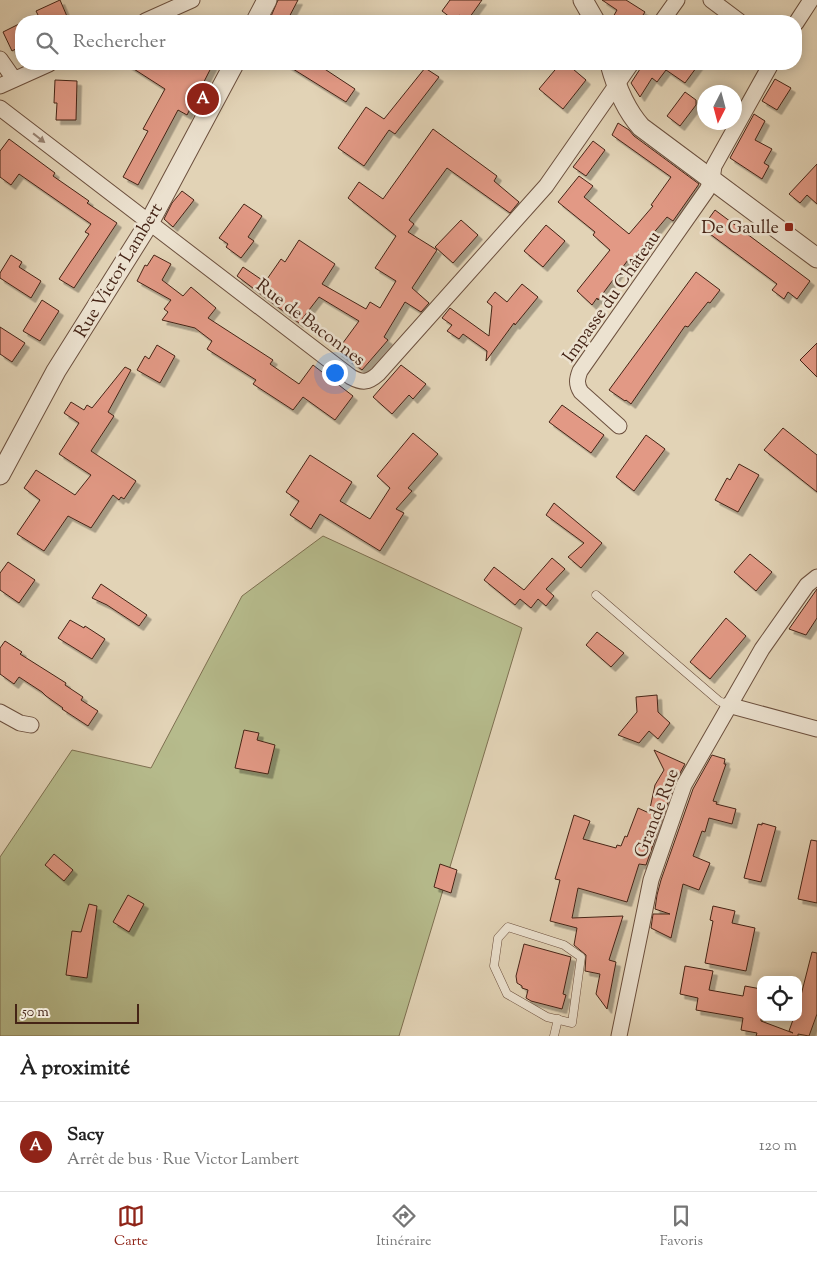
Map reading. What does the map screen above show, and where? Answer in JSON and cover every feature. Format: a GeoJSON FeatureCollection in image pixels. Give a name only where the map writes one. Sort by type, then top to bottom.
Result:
{"type":"FeatureCollection","features":[{"type":"Feature","properties":{"kind":"street"},"geometry":{"type":"LineString","coordinates":[[158,15],[192,0]]}},
{"type":"Feature","properties":{"kind":"street"},"geometry":{"type":"LineString","coordinates":[[259,15],[267,0]]}},
{"type":"Feature","properties":{"kind":"street"},"geometry":{"type":"LineString","coordinates":[[583,0],[592,15]]}},
{"type":"Feature","properties":{"kind":"street"},"geometry":{"type":"LineString","coordinates":[[666,15],[677,0]]}},
{"type":"Feature","properties":{"kind":"street"},"geometry":{"type":"LineString","coordinates":[[711,0],[731,15]]}},
{"type":"Feature","properties":{"kind":"street"},"geometry":{"type":"LineString","coordinates":[[801,15],[811,0]]}},
{"type":"Feature","properties":{"kind":"street"},"geometry":{"type":"LineString","coordinates":[[0,59],[7,83],[36,70]]}},
{"type":"Feature","properties":{"kind":"street","name":"Rue Victor Lambert"},"geometry":{"type":"LineString","coordinates":[[0,474],[56,371],[149,223],[231,70]]}},
{"type":"Feature","properties":{"kind":"street"},"geometry":{"type":"LineString","coordinates":[[612,70],[627,109],[641,127],[817,258]]}},
{"type":"Feature","properties":{"kind":"street","name":"Rue de Baconnes"},"geometry":{"type":"LineString","coordinates":[[0,108],[351,377],[365,382],[370,381],[546,186],[627,70]]}},
{"type":"Feature","properties":{"kind":"street"},"geometry":{"type":"LineString","coordinates":[[712,179],[714,166],[768,70]]}},
{"type":"Feature","properties":{"kind":"street","name":"Impasse du Château"},"geometry":{"type":"LineString","coordinates":[[619,426],[581,392],[577,386],[577,378],[580,371],[707,190],[712,179]]}},
{"type":"Feature","properties":{"kind":"street","name":"Grande Rue"},"geometry":{"type":"LineString","coordinates":[[619,1036],[651,880],[684,785],[762,648],[807,585],[817,577]]}},
{"type":"Feature","properties":{"kind":"street"},"geometry":{"type":"LineString","coordinates":[[728,705],[817,729]]}},
{"type":"Feature","properties":{"kind":"street"},"geometry":{"type":"LineString","coordinates":[[0,712],[20,723],[31,725]]}},
{"type":"Feature","properties":{"kind":"lane"},"geometry":{"type":"LineString","coordinates":[[596,595],[719,701],[728,705]]}},
{"type":"Feature","properties":{"kind":"lane"},"geometry":{"type":"LineString","coordinates":[[508,927],[564,945],[581,957],[572,1023],[558,1019],[547,1017],[508,994],[494,966],[498,938],[508,927]]}},
{"type":"Feature","properties":{"kind":"lane"},"geometry":{"type":"LineString","coordinates":[[554,1036],[558,1019]]}},
{"type":"Feature","properties":{"kind":"green space"},"geometry":{"type":"Polygon","coordinates":[[[323,536],[522,628],[399,1036],[0,1036],[0,857],[72,750],[151,768],[242,596],[323,536]]]}},
{"type":"Feature","properties":{"kind":"building"},"geometry":{"type":"Polygon","coordinates":[[[60,0],[66,15],[38,15],[36,11],[60,0]]]}},
{"type":"Feature","properties":{"kind":"building"},"geometry":{"type":"Polygon","coordinates":[[[278,0],[298,0],[290,15],[272,15],[278,0]]]}},
{"type":"Feature","properties":{"kind":"building"},"geometry":{"type":"Polygon","coordinates":[[[450,0],[482,0],[471,15],[447,15],[442,11],[450,0]]]}},
{"type":"Feature","properties":{"kind":"building"},"geometry":{"type":"Polygon","coordinates":[[[602,0],[626,0],[645,12],[643,15],[614,15],[617,10],[602,0]]]}},
{"type":"Feature","properties":{"kind":"building"},"geometry":{"type":"Polygon","coordinates":[[[15,26],[15,49],[12,51],[3,32],[15,26]]]}},
{"type":"Feature","properties":{"kind":"building"},"geometry":{"type":"Polygon","coordinates":[[[135,70],[210,70],[187,115],[178,110],[138,185],[123,177],[148,131],[143,129],[165,89],[135,70]]]}},
{"type":"Feature","properties":{"kind":"building"},"geometry":{"type":"Polygon","coordinates":[[[295,70],[326,70],[355,89],[346,102],[295,70]]]}},
{"type":"Feature","properties":{"kind":"building"},"geometry":{"type":"Polygon","coordinates":[[[423,70],[428,70],[439,77],[395,134],[389,130],[364,166],[338,148],[366,107],[384,119],[423,70]]]}},
{"type":"Feature","properties":{"kind":"building"},"geometry":{"type":"Polygon","coordinates":[[[555,70],[574,70],[586,80],[563,109],[539,89],[555,70]]]}},
{"type":"Feature","properties":{"kind":"building"},"geometry":{"type":"Polygon","coordinates":[[[639,70],[666,70],[657,82],[652,78],[640,97],[631,83],[639,70]]]}},
{"type":"Feature","properties":{"kind":"building"},"geometry":{"type":"Polygon","coordinates":[[[666,70],[695,70],[685,83],[666,70]]]}},
{"type":"Feature","properties":{"kind":"building"},"geometry":{"type":"Polygon","coordinates":[[[775,79],[791,88],[777,110],[762,101],[775,79]]]}},
{"type":"Feature","properties":{"kind":"building"},"geometry":{"type":"Polygon","coordinates":[[[55,80],[77,81],[76,120],[56,120],[57,103],[54,103],[55,80]]]}},
{"type":"Feature","properties":{"kind":"building"},"geometry":{"type":"Polygon","coordinates":[[[685,92],[696,100],[696,105],[680,126],[667,116],[685,92]]]}},
{"type":"Feature","properties":{"kind":"building"},"geometry":{"type":"Polygon","coordinates":[[[754,114],[765,121],[755,140],[772,149],[764,163],[769,166],[762,179],[730,158],[754,114]]]}},
{"type":"Feature","properties":{"kind":"building"},"geometry":{"type":"Polygon","coordinates":[[[618,123],[699,184],[673,221],[667,217],[630,261],[628,260],[598,300],[597,298],[592,305],[577,291],[610,250],[593,235],[595,232],[558,202],[579,176],[593,186],[584,197],[629,234],[653,206],[651,205],[671,177],[612,135],[618,123]]]}},
{"type":"Feature","properties":{"kind":"building"},"geometry":{"type":"Polygon","coordinates":[[[433,129],[497,176],[494,181],[519,202],[510,213],[447,168],[409,220],[414,224],[408,232],[437,250],[412,288],[429,303],[421,312],[405,302],[384,337],[388,340],[362,370],[337,351],[359,321],[319,297],[299,323],[237,276],[243,267],[265,282],[281,259],[285,262],[299,240],[335,264],[322,284],[366,309],[370,302],[380,308],[396,281],[375,268],[396,236],[348,198],[359,182],[383,199],[433,129]]]}},
{"type":"Feature","properties":{"kind":"building"},"geometry":{"type":"Polygon","coordinates":[[[9,139],[55,173],[53,176],[89,201],[87,203],[117,223],[74,288],[59,279],[89,234],[85,232],[91,224],[19,174],[11,185],[0,177],[0,151],[9,139]]]}},
{"type":"Feature","properties":{"kind":"building"},"geometry":{"type":"Polygon","coordinates":[[[593,141],[605,150],[586,176],[573,167],[593,141]]]}},
{"type":"Feature","properties":{"kind":"building"},"geometry":{"type":"Polygon","coordinates":[[[817,164],[817,204],[807,195],[800,203],[789,194],[817,164]]]}},
{"type":"Feature","properties":{"kind":"building"},"geometry":{"type":"Polygon","coordinates":[[[182,191],[194,200],[173,227],[164,219],[172,203],[182,191]]]}},
{"type":"Feature","properties":{"kind":"building"},"geometry":{"type":"Polygon","coordinates":[[[244,204],[262,216],[248,237],[254,241],[241,258],[226,247],[228,244],[219,238],[244,204]]]}},
{"type":"Feature","properties":{"kind":"building"},"geometry":{"type":"Polygon","coordinates":[[[715,210],[810,281],[797,299],[788,292],[784,299],[772,290],[777,284],[702,228],[715,210]]]}},
{"type":"Feature","properties":{"kind":"building"},"geometry":{"type":"Polygon","coordinates":[[[461,220],[478,235],[453,263],[435,247],[461,220]]]}},
{"type":"Feature","properties":{"kind":"building"},"geometry":{"type":"Polygon","coordinates":[[[546,225],[565,241],[543,267],[524,251],[546,225]]]}},
{"type":"Feature","properties":{"kind":"building"},"geometry":{"type":"Polygon","coordinates":[[[11,255],[22,262],[19,267],[41,281],[31,298],[0,278],[0,273],[11,255]]]}},
{"type":"Feature","properties":{"kind":"building"},"geometry":{"type":"Polygon","coordinates":[[[154,255],[171,264],[162,280],[183,296],[191,287],[216,308],[208,318],[273,360],[270,364],[299,384],[313,365],[353,396],[335,420],[303,397],[293,410],[253,384],[256,380],[207,349],[212,341],[195,328],[162,320],[168,312],[164,309],[171,300],[137,281],[145,265],[147,266],[154,255]]]}},
{"type":"Feature","properties":{"kind":"building"},"geometry":{"type":"Polygon","coordinates":[[[696,272],[720,290],[688,327],[685,326],[631,404],[625,401],[609,390],[696,272]]]}},
{"type":"Feature","properties":{"kind":"building"},"geometry":{"type":"Polygon","coordinates":[[[522,284],[538,297],[515,325],[514,323],[486,361],[487,351],[463,334],[459,339],[447,331],[452,325],[442,318],[450,308],[489,336],[492,306],[487,302],[495,292],[507,302],[522,284]]]}},
{"type":"Feature","properties":{"kind":"building"},"geometry":{"type":"Polygon","coordinates":[[[42,300],[59,311],[40,341],[23,331],[42,300]]]}},
{"type":"Feature","properties":{"kind":"building"},"geometry":{"type":"Polygon","coordinates":[[[0,327],[25,343],[12,362],[0,354],[0,327]]]}},
{"type":"Feature","properties":{"kind":"building"},"geometry":{"type":"Polygon","coordinates":[[[817,343],[817,377],[800,360],[817,343]]]}},
{"type":"Feature","properties":{"kind":"building"},"geometry":{"type":"Polygon","coordinates":[[[157,345],[175,356],[160,383],[137,370],[145,356],[149,359],[157,345]]]}},
{"type":"Feature","properties":{"kind":"building"},"geometry":{"type":"Polygon","coordinates":[[[401,365],[426,384],[413,399],[409,395],[392,414],[373,397],[401,365]]]}},
{"type":"Feature","properties":{"kind":"building"},"geometry":{"type":"Polygon","coordinates":[[[125,367],[131,370],[108,412],[114,416],[91,451],[136,481],[124,499],[121,497],[119,500],[113,495],[91,528],[68,516],[44,551],[17,534],[40,500],[24,488],[36,470],[75,495],[91,475],[59,454],[79,423],[64,413],[71,402],[84,410],[87,405],[92,408],[125,367]]]}},
{"type":"Feature","properties":{"kind":"building"},"geometry":{"type":"Polygon","coordinates":[[[562,405],[604,435],[591,453],[549,422],[562,405]]]}},
{"type":"Feature","properties":{"kind":"building"},"geometry":{"type":"Polygon","coordinates":[[[783,428],[817,455],[817,492],[764,450],[783,428]]]}},
{"type":"Feature","properties":{"kind":"building"},"geometry":{"type":"Polygon","coordinates":[[[413,433],[438,454],[408,488],[412,491],[396,509],[404,513],[380,551],[320,514],[311,529],[290,515],[299,501],[286,492],[310,455],[352,482],[340,501],[370,519],[390,488],[377,476],[413,433]]]}},
{"type":"Feature","properties":{"kind":"building"},"geometry":{"type":"Polygon","coordinates":[[[646,435],[665,449],[634,491],[616,477],[646,435]]]}},
{"type":"Feature","properties":{"kind":"building"},"geometry":{"type":"Polygon","coordinates":[[[739,464],[759,475],[738,512],[715,500],[727,478],[730,480],[739,464]]]}},
{"type":"Feature","properties":{"kind":"building"},"geometry":{"type":"Polygon","coordinates":[[[554,503],[602,543],[581,568],[568,557],[584,543],[546,515],[554,503]]]}},
{"type":"Feature","properties":{"kind":"building"},"geometry":{"type":"Polygon","coordinates":[[[750,554],[772,572],[756,591],[734,572],[750,554]]]}},
{"type":"Feature","properties":{"kind":"building"},"geometry":{"type":"Polygon","coordinates":[[[552,558],[565,569],[546,589],[554,596],[546,606],[538,599],[531,608],[520,599],[515,605],[484,580],[494,567],[524,590],[552,558]]]}},
{"type":"Feature","properties":{"kind":"building"},"geometry":{"type":"Polygon","coordinates":[[[8,562],[35,580],[19,603],[0,590],[0,573],[8,562]]]}},
{"type":"Feature","properties":{"kind":"building"},"geometry":{"type":"Polygon","coordinates":[[[101,584],[147,615],[139,626],[107,605],[92,598],[101,584]]]}},
{"type":"Feature","properties":{"kind":"building"},"geometry":{"type":"Polygon","coordinates":[[[817,589],[817,618],[806,635],[789,629],[817,589]]]}},
{"type":"Feature","properties":{"kind":"building"},"geometry":{"type":"Polygon","coordinates":[[[726,618],[746,636],[710,679],[690,662],[726,618]]]}},
{"type":"Feature","properties":{"kind":"building"},"geometry":{"type":"Polygon","coordinates":[[[70,620],[84,628],[85,626],[105,639],[92,659],[58,638],[70,620]]]}},
{"type":"Feature","properties":{"kind":"building"},"geometry":{"type":"Polygon","coordinates":[[[597,632],[624,653],[611,667],[586,645],[597,632]]]}},
{"type":"Feature","properties":{"kind":"building"},"geometry":{"type":"Polygon","coordinates":[[[5,641],[22,652],[20,654],[66,683],[65,685],[83,697],[81,700],[98,711],[88,726],[19,677],[14,684],[0,674],[0,648],[5,641]]]}},
{"type":"Feature","properties":{"kind":"building"},"geometry":{"type":"Polygon","coordinates":[[[657,695],[658,712],[670,723],[658,739],[649,731],[639,743],[618,735],[637,712],[636,697],[657,695]]]}},
{"type":"Feature","properties":{"kind":"building"},"geometry":{"type":"Polygon","coordinates":[[[244,730],[259,733],[257,740],[275,745],[268,774],[235,768],[244,730]]]}},
{"type":"Feature","properties":{"kind":"building"},"geometry":{"type":"Polygon","coordinates":[[[654,750],[685,764],[675,782],[646,865],[639,864],[627,902],[578,888],[572,918],[623,916],[609,960],[616,962],[607,1009],[596,994],[600,974],[585,971],[586,955],[574,945],[577,928],[550,921],[560,880],[555,879],[574,815],[590,821],[583,839],[616,848],[617,845],[621,846],[625,836],[627,837],[638,808],[649,813],[655,785],[664,770],[654,750]]]}},
{"type":"Feature","properties":{"kind":"building"},"geometry":{"type":"Polygon","coordinates":[[[712,755],[725,759],[724,764],[726,764],[713,801],[717,802],[716,804],[736,809],[732,824],[709,818],[705,832],[702,831],[693,856],[710,863],[699,890],[683,884],[671,938],[651,928],[653,914],[670,914],[655,909],[657,895],[693,789],[712,755]]]}},
{"type":"Feature","properties":{"kind":"building"},"geometry":{"type":"Polygon","coordinates":[[[762,823],[776,827],[761,882],[744,878],[758,824],[762,825],[762,823]]]}},
{"type":"Feature","properties":{"kind":"building"},"geometry":{"type":"Polygon","coordinates":[[[811,840],[817,841],[817,903],[798,899],[811,840]]]}},
{"type":"Feature","properties":{"kind":"building"},"geometry":{"type":"Polygon","coordinates":[[[54,854],[73,870],[64,881],[45,865],[54,854]]]}},
{"type":"Feature","properties":{"kind":"building"},"geometry":{"type":"Polygon","coordinates":[[[440,864],[457,870],[451,893],[434,887],[440,864]]]}},
{"type":"Feature","properties":{"kind":"building"},"geometry":{"type":"Polygon","coordinates":[[[128,895],[144,904],[129,932],[113,922],[128,895]]]}},
{"type":"Feature","properties":{"kind":"building"},"geometry":{"type":"Polygon","coordinates":[[[89,904],[97,906],[87,978],[66,975],[72,931],[81,932],[89,904]]]}},
{"type":"Feature","properties":{"kind":"building"},"geometry":{"type":"Polygon","coordinates":[[[713,906],[735,911],[732,923],[755,928],[746,971],[705,963],[713,921],[710,920],[713,906]]]}},
{"type":"Feature","properties":{"kind":"building"},"geometry":{"type":"Polygon","coordinates":[[[524,944],[571,957],[563,994],[566,995],[562,1009],[531,1001],[526,998],[528,990],[522,988],[517,983],[516,976],[524,944]]]}},
{"type":"Feature","properties":{"kind":"building"},"geometry":{"type":"Polygon","coordinates":[[[812,952],[817,953],[817,1014],[809,1036],[798,1034],[798,1036],[756,1036],[757,1033],[741,1030],[743,1018],[696,1010],[698,998],[680,994],[685,966],[713,971],[709,990],[743,996],[745,986],[757,988],[757,1021],[793,1033],[789,1031],[793,1021],[802,1021],[802,991],[812,952]]]}},
{"type":"Feature","properties":{"kind":"place","name":"Sacy"},"geometry":{"type":"Point","coordinates":[203,99]}},
{"type":"Feature","properties":{"kind":"place","name":"De Gaulle"},"geometry":{"type":"Point","coordinates":[789,227]}}]}
